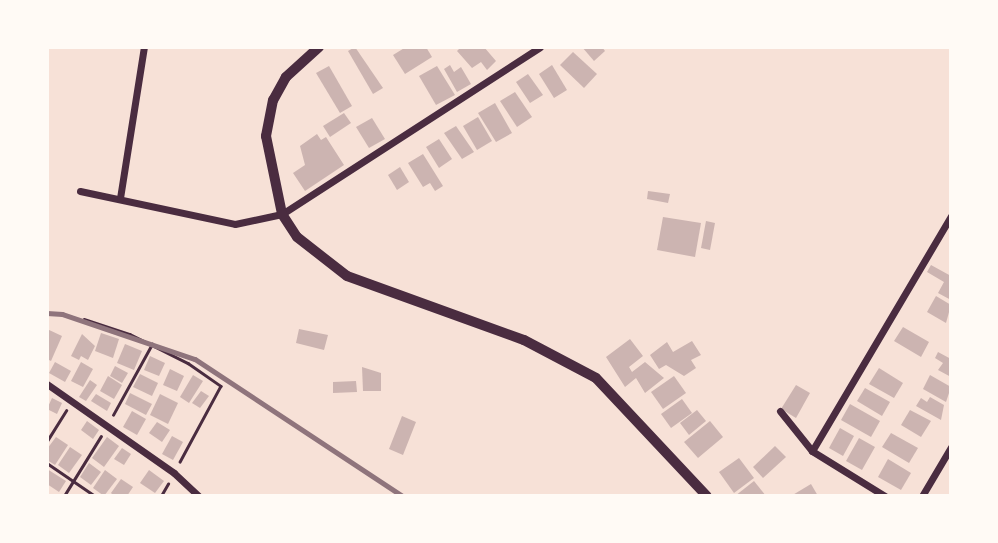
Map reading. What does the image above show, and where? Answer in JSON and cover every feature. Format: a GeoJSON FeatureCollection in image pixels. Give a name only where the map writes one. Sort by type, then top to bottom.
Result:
{"type":"FeatureCollection","features":[{"type":"Feature","properties":{"kind":"main road"},"geometry":{"type":"LineString","coordinates":[[319,47],[286,77],[273,100],[266,136],[282,214],[317,257],[347,276],[524,340],[596,378],[707,496]]}},
{"type":"Feature","properties":{"kind":"street"},"geometry":{"type":"LineString","coordinates":[[120,198],[144,47]]}},
{"type":"Feature","properties":{"kind":"street"},"geometry":{"type":"LineString","coordinates":[[80,191],[235,223],[282,214],[540,47]]}},
{"type":"Feature","properties":{"kind":"street"},"geometry":{"type":"LineString","coordinates":[[812,451],[951,216]]}},
{"type":"Feature","properties":{"kind":"street"},"geometry":{"type":"LineString","coordinates":[[47,384],[174,473],[199,496]]}},
{"type":"Feature","properties":{"kind":"street"},"geometry":{"type":"LineString","coordinates":[[780,411],[812,451],[885,496]]}},
{"type":"Feature","properties":{"kind":"street"},"geometry":{"type":"LineString","coordinates":[[922,496],[951,447]]}},
{"type":"Feature","properties":{"kind":"path"},"geometry":{"type":"LineString","coordinates":[[83,319],[152,344],[221,386],[160,496]]}},
{"type":"Feature","properties":{"kind":"path"},"geometry":{"type":"LineString","coordinates":[[64,496],[107,426],[152,344]]}},
{"type":"Feature","properties":{"kind":"path"},"geometry":{"type":"LineString","coordinates":[[47,441],[72,401]]}},
{"type":"Feature","properties":{"kind":"path"},"geometry":{"type":"LineString","coordinates":[[47,463],[95,496]]}},
{"type":"Feature","properties":{"kind":"building"},"geometry":{"type":"Polygon","coordinates":[[[355,47],[383,88],[373,94],[348,51],[355,47]]]}},
{"type":"Feature","properties":{"kind":"building"},"geometry":{"type":"Polygon","coordinates":[[[406,47],[426,47],[432,57],[405,74],[393,55],[406,47]]]}},
{"type":"Feature","properties":{"kind":"building"},"geometry":{"type":"Polygon","coordinates":[[[461,47],[484,47],[496,61],[487,70],[481,62],[472,68],[457,51],[461,47]]]}},
{"type":"Feature","properties":{"kind":"building"},"geometry":{"type":"Polygon","coordinates":[[[582,47],[602,47],[605,51],[594,61],[582,47]]]}},
{"type":"Feature","properties":{"kind":"building"},"geometry":{"type":"Polygon","coordinates":[[[573,52],[597,74],[584,88],[560,65],[573,52]]]}},
{"type":"Feature","properties":{"kind":"building"},"geometry":{"type":"Polygon","coordinates":[[[450,65],[454,72],[461,67],[471,84],[457,92],[444,69],[450,65]]]}},
{"type":"Feature","properties":{"kind":"building"},"geometry":{"type":"Polygon","coordinates":[[[552,65],[567,90],[554,98],[539,74],[552,65]]]}},
{"type":"Feature","properties":{"kind":"building"},"geometry":{"type":"Polygon","coordinates":[[[329,66],[352,106],[340,113],[316,73],[329,66]]]}},
{"type":"Feature","properties":{"kind":"building"},"geometry":{"type":"Polygon","coordinates":[[[437,66],[455,95],[436,105],[419,76],[437,66]]]}},
{"type":"Feature","properties":{"kind":"building"},"geometry":{"type":"Polygon","coordinates":[[[528,74],[543,95],[530,103],[516,82],[528,74]]]}},
{"type":"Feature","properties":{"kind":"building"},"geometry":{"type":"Polygon","coordinates":[[[515,92],[532,117],[517,127],[500,101],[515,92]]]}},
{"type":"Feature","properties":{"kind":"building"},"geometry":{"type":"Polygon","coordinates":[[[495,103],[512,133],[496,142],[478,113],[495,103]]]}},
{"type":"Feature","properties":{"kind":"building"},"geometry":{"type":"Polygon","coordinates":[[[344,113],[351,123],[330,137],[323,126],[344,113]]]}},
{"type":"Feature","properties":{"kind":"building"},"geometry":{"type":"Polygon","coordinates":[[[478,117],[492,141],[477,150],[463,126],[478,117]]]}},
{"type":"Feature","properties":{"kind":"building"},"geometry":{"type":"Polygon","coordinates":[[[372,118],[385,139],[369,148],[356,127],[372,118]]]}},
{"type":"Feature","properties":{"kind":"building"},"geometry":{"type":"Polygon","coordinates":[[[456,126],[474,152],[462,159],[444,133],[456,126]]]}},
{"type":"Feature","properties":{"kind":"building"},"geometry":{"type":"Polygon","coordinates":[[[317,134],[321,140],[326,137],[344,165],[305,191],[293,173],[305,165],[300,146],[317,134]]]}},
{"type":"Feature","properties":{"kind":"building"},"geometry":{"type":"Polygon","coordinates":[[[439,139],[452,159],[439,168],[426,147],[439,139]]]}},
{"type":"Feature","properties":{"kind":"building"},"geometry":{"type":"Polygon","coordinates":[[[423,154],[443,186],[435,191],[430,183],[423,187],[408,163],[423,154]]]}},
{"type":"Feature","properties":{"kind":"building"},"geometry":{"type":"Polygon","coordinates":[[[400,167],[409,182],[397,190],[388,175],[400,167]]]}},
{"type":"Feature","properties":{"kind":"building"},"geometry":{"type":"Polygon","coordinates":[[[648,191],[670,194],[668,203],[647,199],[648,191]]]}},
{"type":"Feature","properties":{"kind":"building"},"geometry":{"type":"Polygon","coordinates":[[[663,217],[701,223],[695,257],[657,250],[663,217]]]}},
{"type":"Feature","properties":{"kind":"building"},"geometry":{"type":"Polygon","coordinates":[[[706,221],[715,223],[710,250],[701,248],[706,221]]]}},
{"type":"Feature","properties":{"kind":"building"},"geometry":{"type":"Polygon","coordinates":[[[931,265],[951,276],[951,300],[938,293],[944,282],[927,272],[931,265]]]}},
{"type":"Feature","properties":{"kind":"building"},"geometry":{"type":"Polygon","coordinates":[[[936,296],[951,305],[946,323],[927,312],[936,296]]]}},
{"type":"Feature","properties":{"kind":"building"},"geometry":{"type":"Polygon","coordinates":[[[903,327],[929,342],[921,357],[894,341],[903,327]]]}},
{"type":"Feature","properties":{"kind":"building"},"geometry":{"type":"Polygon","coordinates":[[[47,329],[62,336],[51,361],[47,359],[47,329]]]}},
{"type":"Feature","properties":{"kind":"building"},"geometry":{"type":"Polygon","coordinates":[[[299,329],[328,335],[324,350],[296,343],[299,329]]]}},
{"type":"Feature","properties":{"kind":"building"},"geometry":{"type":"Polygon","coordinates":[[[101,333],[119,339],[113,358],[95,351],[101,333]]]}},
{"type":"Feature","properties":{"kind":"building"},"geometry":{"type":"Polygon","coordinates":[[[82,334],[95,346],[88,360],[81,356],[79,360],[71,356],[82,334]]]}},
{"type":"Feature","properties":{"kind":"building"},"geometry":{"type":"Polygon","coordinates":[[[630,339],[643,356],[629,367],[632,372],[645,362],[664,378],[645,393],[636,378],[625,387],[606,357],[630,339]]]}},
{"type":"Feature","properties":{"kind":"building"},"geometry":{"type":"Polygon","coordinates":[[[692,341],[701,355],[691,360],[696,368],[684,376],[666,365],[659,369],[650,355],[667,342],[673,352],[692,341]]]}},
{"type":"Feature","properties":{"kind":"building"},"geometry":{"type":"Polygon","coordinates":[[[125,344],[142,351],[134,370],[117,363],[125,344]]]}},
{"type":"Feature","properties":{"kind":"building"},"geometry":{"type":"Polygon","coordinates":[[[938,352],[951,359],[951,377],[938,370],[943,363],[935,358],[938,352]]]}},
{"type":"Feature","properties":{"kind":"building"},"geometry":{"type":"Polygon","coordinates":[[[150,356],[165,363],[159,376],[144,370],[150,356]]]}},
{"type":"Feature","properties":{"kind":"building"},"geometry":{"type":"Polygon","coordinates":[[[55,362],[71,371],[65,382],[49,373],[55,362]]]}},
{"type":"Feature","properties":{"kind":"building"},"geometry":{"type":"Polygon","coordinates":[[[81,362],[93,369],[83,387],[71,381],[81,362]]]}},
{"type":"Feature","properties":{"kind":"building"},"geometry":{"type":"Polygon","coordinates":[[[115,366],[128,373],[122,383],[110,376],[115,366]]]}},
{"type":"Feature","properties":{"kind":"building"},"geometry":{"type":"Polygon","coordinates":[[[362,367],[381,373],[381,391],[363,391],[362,367]]]}},
{"type":"Feature","properties":{"kind":"building"},"geometry":{"type":"Polygon","coordinates":[[[879,368],[903,383],[894,398],[869,384],[879,368]]]}},
{"type":"Feature","properties":{"kind":"building"},"geometry":{"type":"Polygon","coordinates":[[[170,369],[184,376],[177,391],[163,385],[170,369]]]}},
{"type":"Feature","properties":{"kind":"building"},"geometry":{"type":"Polygon","coordinates":[[[140,374],[158,383],[152,396],[133,387],[140,374]]]}},
{"type":"Feature","properties":{"kind":"building"},"geometry":{"type":"Polygon","coordinates":[[[193,375],[203,381],[189,403],[180,397],[193,375]]]}},
{"type":"Feature","properties":{"kind":"building"},"geometry":{"type":"Polygon","coordinates":[[[930,375],[951,387],[946,402],[923,389],[930,375]]]}},
{"type":"Feature","properties":{"kind":"building"},"geometry":{"type":"Polygon","coordinates":[[[108,376],[122,385],[114,399],[100,391],[108,376]]]}},
{"type":"Feature","properties":{"kind":"building"},"geometry":{"type":"Polygon","coordinates":[[[674,376],[686,393],[663,409],[651,392],[674,376]]]}},
{"type":"Feature","properties":{"kind":"building"},"geometry":{"type":"Polygon","coordinates":[[[90,380],[97,385],[86,401],[79,397],[90,380]]]}},
{"type":"Feature","properties":{"kind":"building"},"geometry":{"type":"Polygon","coordinates":[[[356,381],[357,392],[333,393],[333,382],[356,381]]]}},
{"type":"Feature","properties":{"kind":"building"},"geometry":{"type":"Polygon","coordinates":[[[796,385],[810,393],[796,418],[781,409],[796,385]]]}},
{"type":"Feature","properties":{"kind":"building"},"geometry":{"type":"Polygon","coordinates":[[[865,388],[890,402],[882,416],[857,401],[865,388]]]}},
{"type":"Feature","properties":{"kind":"building"},"geometry":{"type":"Polygon","coordinates":[[[201,391],[209,396],[200,408],[192,403],[201,391]]]}},
{"type":"Feature","properties":{"kind":"building"},"geometry":{"type":"Polygon","coordinates":[[[130,393],[152,404],[146,415],[125,404],[130,393]]]}},
{"type":"Feature","properties":{"kind":"building"},"geometry":{"type":"Polygon","coordinates":[[[96,394],[111,403],[107,411],[91,401],[96,394]]]}},
{"type":"Feature","properties":{"kind":"building"},"geometry":{"type":"Polygon","coordinates":[[[160,394],[178,403],[168,424],[150,415],[160,394]]]}},
{"type":"Feature","properties":{"kind":"building"},"geometry":{"type":"Polygon","coordinates":[[[930,397],[944,405],[941,420],[916,406],[921,398],[927,402],[930,397]]]}},
{"type":"Feature","properties":{"kind":"building"},"geometry":{"type":"Polygon","coordinates":[[[52,398],[62,403],[57,414],[47,409],[52,398]]]}},
{"type":"Feature","properties":{"kind":"building"},"geometry":{"type":"Polygon","coordinates":[[[682,399],[692,413],[671,428],[661,414],[682,399]]]}},
{"type":"Feature","properties":{"kind":"building"},"geometry":{"type":"Polygon","coordinates":[[[850,404],[880,421],[871,437],[841,420],[850,404]]]}},
{"type":"Feature","properties":{"kind":"building"},"geometry":{"type":"Polygon","coordinates":[[[697,410],[706,421],[689,435],[680,423],[697,410]]]}},
{"type":"Feature","properties":{"kind":"building"},"geometry":{"type":"Polygon","coordinates":[[[910,410],[931,421],[921,437],[901,425],[910,410]]]}},
{"type":"Feature","properties":{"kind":"building"},"geometry":{"type":"Polygon","coordinates":[[[132,411],[146,419],[137,435],[123,427],[132,411]]]}},
{"type":"Feature","properties":{"kind":"building"},"geometry":{"type":"Polygon","coordinates":[[[402,416],[416,422],[403,455],[389,449],[402,416]]]}},
{"type":"Feature","properties":{"kind":"building"},"geometry":{"type":"Polygon","coordinates":[[[87,421],[99,430],[93,439],[81,430],[87,421]]]}},
{"type":"Feature","properties":{"kind":"building"},"geometry":{"type":"Polygon","coordinates":[[[710,421],[723,437],[698,458],[684,442],[710,421]]]}},
{"type":"Feature","properties":{"kind":"building"},"geometry":{"type":"Polygon","coordinates":[[[157,422],[170,430],[162,442],[149,433],[157,422]]]}},
{"type":"Feature","properties":{"kind":"building"},"geometry":{"type":"Polygon","coordinates":[[[840,428],[854,436],[843,456],[829,448],[840,428]]]}},
{"type":"Feature","properties":{"kind":"building"},"geometry":{"type":"Polygon","coordinates":[[[891,433],[918,448],[909,463],[882,447],[891,433]]]}},
{"type":"Feature","properties":{"kind":"building"},"geometry":{"type":"Polygon","coordinates":[[[172,436],[183,442],[173,460],[162,454],[172,436]]]}},
{"type":"Feature","properties":{"kind":"building"},"geometry":{"type":"Polygon","coordinates":[[[56,437],[68,445],[55,465],[47,460],[47,449],[56,437]]]}},
{"type":"Feature","properties":{"kind":"building"},"geometry":{"type":"Polygon","coordinates":[[[107,437],[119,446],[104,467],[92,458],[107,437]]]}},
{"type":"Feature","properties":{"kind":"building"},"geometry":{"type":"Polygon","coordinates":[[[859,438],[875,447],[862,470],[846,461],[859,438]]]}},
{"type":"Feature","properties":{"kind":"building"},"geometry":{"type":"Polygon","coordinates":[[[775,446],[786,457],[763,478],[753,467],[775,446]]]}},
{"type":"Feature","properties":{"kind":"building"},"geometry":{"type":"Polygon","coordinates":[[[70,447],[82,455],[69,473],[58,465],[70,447]]]}},
{"type":"Feature","properties":{"kind":"building"},"geometry":{"type":"Polygon","coordinates":[[[122,448],[131,454],[124,465],[114,459],[122,448]]]}},
{"type":"Feature","properties":{"kind":"building"},"geometry":{"type":"Polygon","coordinates":[[[739,458],[754,478],[734,493],[719,472],[739,458]]]}},
{"type":"Feature","properties":{"kind":"building"},"geometry":{"type":"Polygon","coordinates":[[[888,459],[911,473],[901,490],[878,477],[888,459]]]}},
{"type":"Feature","properties":{"kind":"building"},"geometry":{"type":"Polygon","coordinates":[[[89,463],[101,472],[91,485],[80,477],[89,463]]]}},
{"type":"Feature","properties":{"kind":"building"},"geometry":{"type":"Polygon","coordinates":[[[47,469],[66,481],[59,492],[47,484],[47,469]]]}},
{"type":"Feature","properties":{"kind":"building"},"geometry":{"type":"Polygon","coordinates":[[[105,470],[117,479],[104,496],[93,488],[105,470]]]}},
{"type":"Feature","properties":{"kind":"building"},"geometry":{"type":"Polygon","coordinates":[[[149,470],[164,481],[155,493],[140,483],[149,470]]]}},
{"type":"Feature","properties":{"kind":"building"},"geometry":{"type":"Polygon","coordinates":[[[121,479],[133,487],[127,496],[114,496],[111,493],[121,479]]]}},
{"type":"Feature","properties":{"kind":"building"},"geometry":{"type":"Polygon","coordinates":[[[754,481],[766,496],[735,496],[754,481]]]}},
{"type":"Feature","properties":{"kind":"building"},"geometry":{"type":"Polygon","coordinates":[[[811,484],[818,496],[791,496],[811,484]]]}},
{"type":"Feature","properties":{"kind":"railway"},"geometry":{"type":"LineString","coordinates":[[47,313],[62,314],[195,359],[403,496]]}}]}
